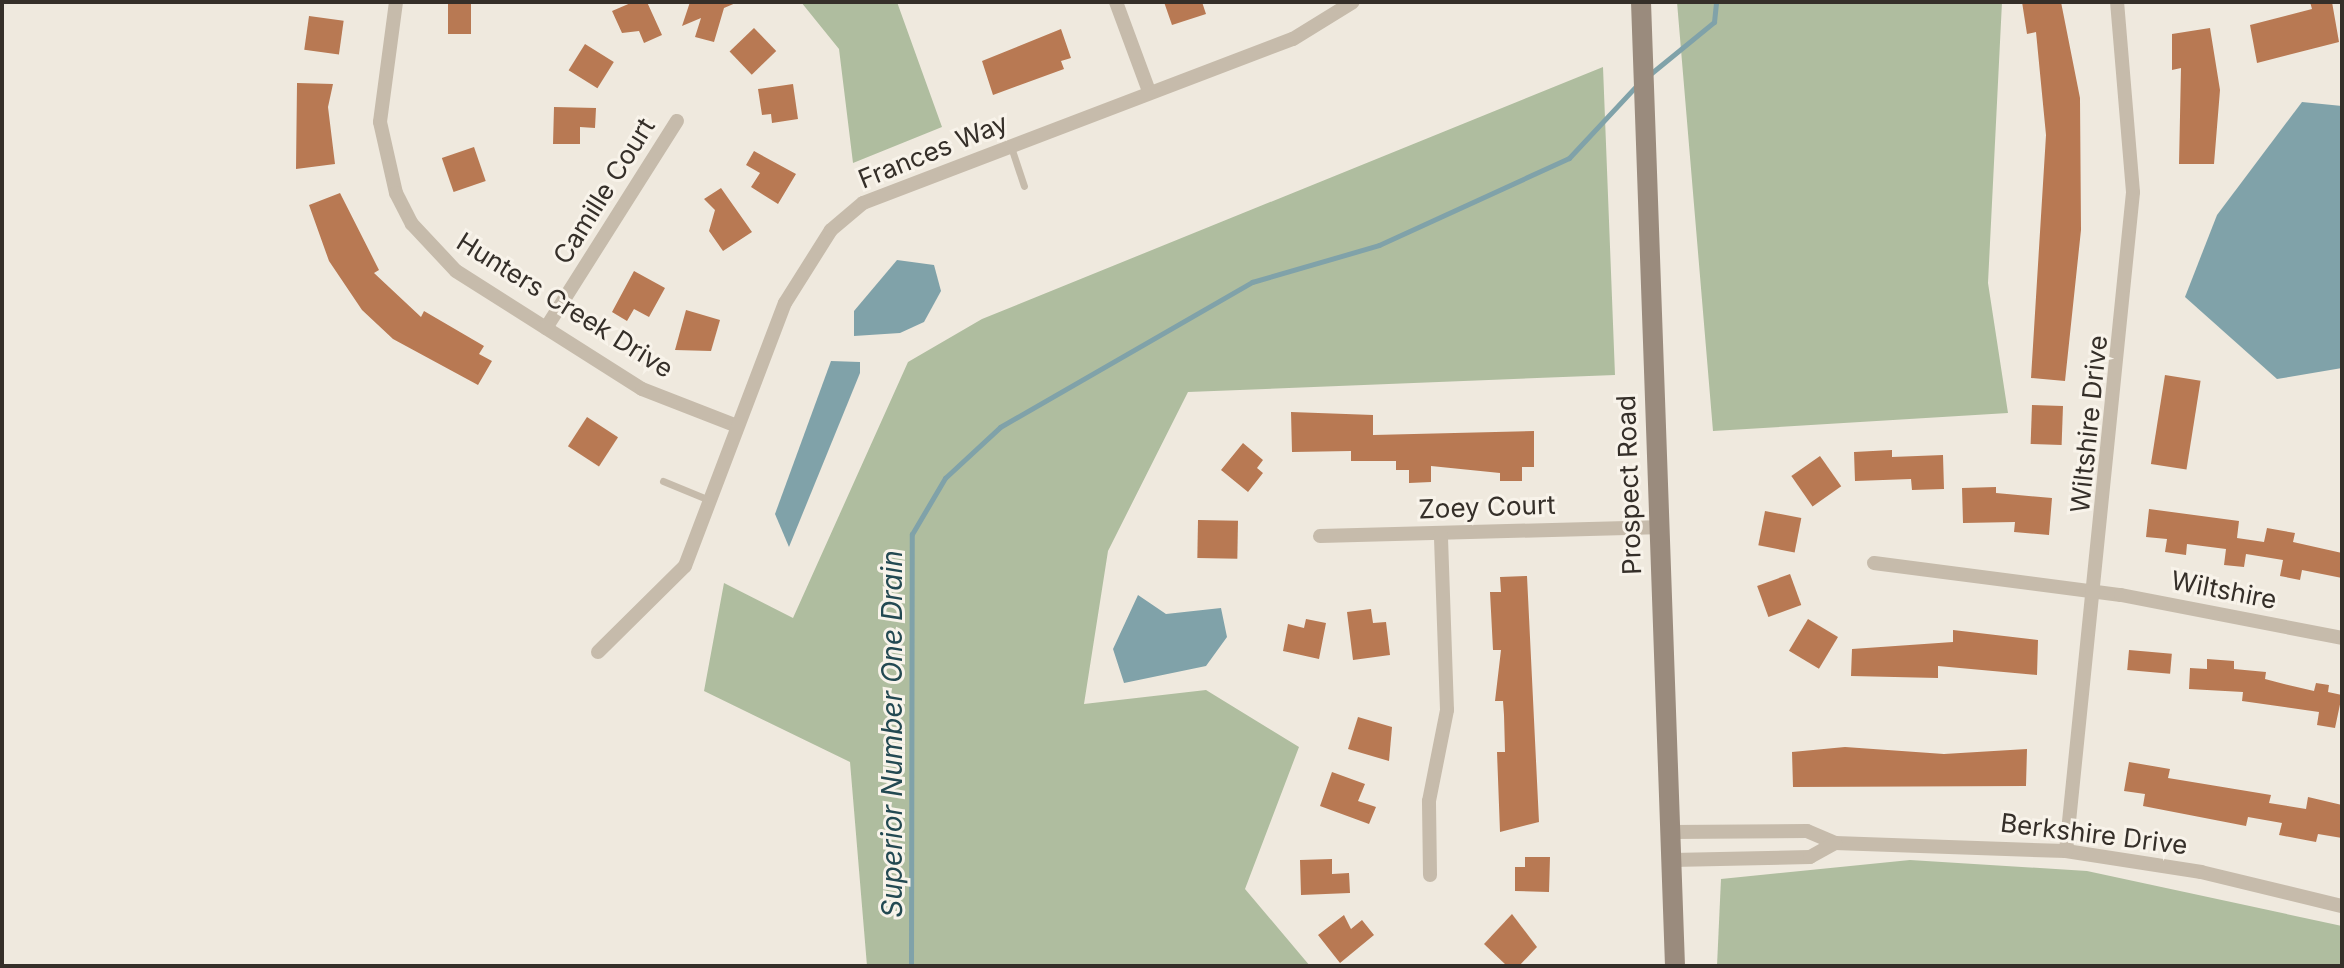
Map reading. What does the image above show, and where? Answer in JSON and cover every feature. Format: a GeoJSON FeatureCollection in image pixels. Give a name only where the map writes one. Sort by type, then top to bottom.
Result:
{"type":"FeatureCollection","features":[{"type":"Feature","properties":{"kind":"main road","name":"Prospect Road"},"geometry":{"type":"LineString","coordinates":[[1641,2],[1655,527],[1675,966]]}},
{"type":"Feature","properties":{"kind":"street","name":"Hunters Creek Drive"},"geometry":{"type":"LineString","coordinates":[[396,2],[380,122],[396,193],[412,224],[456,271],[642,389],[737,426]]}},
{"type":"Feature","properties":{"kind":"street"},"geometry":{"type":"LineString","coordinates":[[1116,2],[1149,91]]}},
{"type":"Feature","properties":{"kind":"street","name":"Frances Way"},"geometry":{"type":"LineString","coordinates":[[598,652],[685,566],[785,303],[831,230],[863,203],[1149,91],[1293,39],[1353,2]]}},
{"type":"Feature","properties":{"kind":"street","name":"Wiltshire Drive"},"geometry":{"type":"LineString","coordinates":[[2066,851],[2096,594],[2133,192],[2117,2]]}},
{"type":"Feature","properties":{"kind":"street","name":"Camille Court"},"geometry":{"type":"LineString","coordinates":[[546,328],[677,121]]}},
{"type":"Feature","properties":{"kind":"street","name":"Zoey Court"},"geometry":{"type":"LineString","coordinates":[[1320,536],[1655,527]]}},
{"type":"Feature","properties":{"kind":"street"},"geometry":{"type":"LineString","coordinates":[[1430,875],[1429,801],[1447,710],[1441,535]]}},
{"type":"Feature","properties":{"kind":"street","name":"Wiltshire"},"geometry":{"type":"LineString","coordinates":[[1874,563],[2096,594],[2342,638]]}},
{"type":"Feature","properties":{"kind":"street","name":"Berkshire Drive"},"geometry":{"type":"LineString","coordinates":[[1671,832],[1807,831],[1835,843],[2066,851],[2201,872],[2342,906]]}},
{"type":"Feature","properties":{"kind":"street","name":"Berkshire Drive"},"geometry":{"type":"LineString","coordinates":[[1672,860],[1810,857],[1835,843]]}},
{"type":"Feature","properties":{"kind":"lane"},"geometry":{"type":"LineString","coordinates":[[1011,145],[1024,186]]}},
{"type":"Feature","properties":{"kind":"lane"},"geometry":{"type":"LineString","coordinates":[[663,481],[709,500]]}},
{"type":"Feature","properties":{"kind":"green space"},"geometry":{"type":"Polygon","coordinates":[[[801,2],[897,2],[942,127],[853,163],[839,49],[801,2]]]}},
{"type":"Feature","properties":{"kind":"green space"},"geometry":{"type":"Polygon","coordinates":[[[1677,2],[2002,2],[1988,283],[2008,413],[1713,431],[1677,2]]]}},
{"type":"Feature","properties":{"kind":"green space"},"geometry":{"type":"Polygon","coordinates":[[[1603,67],[1615,375],[1188,392],[1108,551],[1084,704],[1206,690],[1299,747],[1245,889],[1310,966],[867,966],[850,762],[704,691],[724,583],[793,618],[908,362],[982,319],[1603,67]]]}},
{"type":"Feature","properties":{"kind":"green space"},"geometry":{"type":"Polygon","coordinates":[[[1910,860],[2087,871],[2342,926],[2342,966],[1717,966],[1721,879],[1910,860]]]}},
{"type":"Feature","properties":{"kind":"water"},"geometry":{"type":"Polygon","coordinates":[[[2302,102],[2342,106],[2342,368],[2277,379],[2185,297],[2217,215],[2302,102]]]}},
{"type":"Feature","properties":{"kind":"water"},"geometry":{"type":"Polygon","coordinates":[[[897,260],[934,265],[941,291],[924,322],[900,333],[854,336],[854,311],[897,260]]]}},
{"type":"Feature","properties":{"kind":"water"},"geometry":{"type":"Polygon","coordinates":[[[831,361],[860,362],[860,373],[789,547],[775,514],[831,361]]]}},
{"type":"Feature","properties":{"kind":"water"},"geometry":{"type":"Polygon","coordinates":[[[1138,595],[1166,614],[1221,608],[1227,637],[1206,666],[1124,683],[1113,649],[1138,595]]]}},
{"type":"Feature","properties":{"kind":"building"},"geometry":{"type":"Polygon","coordinates":[[[448,2],[471,2],[471,34],[448,34],[448,2]]]}},
{"type":"Feature","properties":{"kind":"building"},"geometry":{"type":"Polygon","coordinates":[[[633,2],[647,2],[662,35],[644,43],[639,31],[622,33],[612,11],[633,2]]]}},
{"type":"Feature","properties":{"kind":"building"},"geometry":{"type":"Polygon","coordinates":[[[690,2],[738,2],[724,8],[714,42],[695,37],[701,18],[682,26],[690,2]]]}},
{"type":"Feature","properties":{"kind":"building"},"geometry":{"type":"Polygon","coordinates":[[[1164,2],[1202,2],[1206,14],[1172,25],[1164,2]]]}},
{"type":"Feature","properties":{"kind":"building"},"geometry":{"type":"Polygon","coordinates":[[[2022,2],[2061,2],[2080,98],[2081,230],[2065,381],[2031,378],[2046,135],[2036,32],[2027,34],[2022,2]]]}},
{"type":"Feature","properties":{"kind":"building"},"geometry":{"type":"Polygon","coordinates":[[[2310,2],[2332,2],[2339,42],[2257,63],[2250,25],[2312,9],[2310,2]]]}},
{"type":"Feature","properties":{"kind":"building"},"geometry":{"type":"Polygon","coordinates":[[[309,16],[344,21],[339,55],[304,50],[309,16]]]}},
{"type":"Feature","properties":{"kind":"building"},"geometry":{"type":"Polygon","coordinates":[[[754,28],[776,51],[752,75],[730,52],[754,28]]]}},
{"type":"Feature","properties":{"kind":"building"},"geometry":{"type":"Polygon","coordinates":[[[2210,28],[2220,90],[2214,164],[2179,164],[2181,68],[2172,70],[2172,34],[2210,28]]]}},
{"type":"Feature","properties":{"kind":"building"},"geometry":{"type":"Polygon","coordinates":[[[1061,29],[1071,58],[1061,61],[1064,69],[993,95],[982,61],[1061,29]]]}},
{"type":"Feature","properties":{"kind":"building"},"geometry":{"type":"Polygon","coordinates":[[[585,44],[614,62],[597,88],[569,70],[585,44]]]}},
{"type":"Feature","properties":{"kind":"building"},"geometry":{"type":"Polygon","coordinates":[[[297,83],[333,84],[328,107],[335,164],[296,169],[297,83]]]}},
{"type":"Feature","properties":{"kind":"building"},"geometry":{"type":"Polygon","coordinates":[[[793,84],[798,119],[772,123],[771,114],[762,115],[758,89],[793,84]]]}},
{"type":"Feature","properties":{"kind":"building"},"geometry":{"type":"Polygon","coordinates":[[[554,107],[596,108],[595,128],[580,127],[580,144],[553,144],[554,107]]]}},
{"type":"Feature","properties":{"kind":"building"},"geometry":{"type":"Polygon","coordinates":[[[474,147],[486,181],[454,192],[442,158],[474,147]]]}},
{"type":"Feature","properties":{"kind":"building"},"geometry":{"type":"Polygon","coordinates":[[[754,151],[796,174],[778,204],[751,187],[760,173],[746,165],[754,151]]]}},
{"type":"Feature","properties":{"kind":"building"},"geometry":{"type":"Polygon","coordinates":[[[721,188],[752,232],[723,251],[709,231],[715,210],[704,199],[721,188]]]}},
{"type":"Feature","properties":{"kind":"building"},"geometry":{"type":"Polygon","coordinates":[[[340,193],[379,270],[374,273],[421,317],[424,311],[484,346],[479,354],[492,361],[478,385],[393,339],[362,310],[329,261],[309,205],[340,193]]]}},
{"type":"Feature","properties":{"kind":"building"},"geometry":{"type":"Polygon","coordinates":[[[634,271],[665,288],[649,317],[634,309],[627,321],[612,312],[634,271]]]}},
{"type":"Feature","properties":{"kind":"building"},"geometry":{"type":"Polygon","coordinates":[[[686,310],[720,320],[711,351],[675,350],[686,310]]]}},
{"type":"Feature","properties":{"kind":"building"},"geometry":{"type":"Polygon","coordinates":[[[2165,375],[2201,381],[2186,470],[2151,464],[2165,375]]]}},
{"type":"Feature","properties":{"kind":"building"},"geometry":{"type":"Polygon","coordinates":[[[2032,405],[2063,406],[2062,445],[2031,444],[2032,405]]]}},
{"type":"Feature","properties":{"kind":"building"},"geometry":{"type":"Polygon","coordinates":[[[1291,412],[1373,415],[1373,435],[1534,431],[1534,467],[1522,467],[1522,481],[1500,481],[1500,473],[1431,466],[1431,482],[1409,483],[1409,470],[1396,470],[1396,461],[1351,461],[1351,451],[1292,452],[1291,412]]]}},
{"type":"Feature","properties":{"kind":"building"},"geometry":{"type":"Polygon","coordinates":[[[587,417],[618,437],[599,467],[568,446],[587,417]]]}},
{"type":"Feature","properties":{"kind":"building"},"geometry":{"type":"Polygon","coordinates":[[[1243,443],[1263,460],[1257,468],[1263,473],[1248,492],[1221,470],[1243,443]]]}},
{"type":"Feature","properties":{"kind":"building"},"geometry":{"type":"Polygon","coordinates":[[[1892,450],[1892,457],[1943,455],[1944,489],[1912,490],[1911,479],[1855,481],[1854,452],[1892,450]]]}},
{"type":"Feature","properties":{"kind":"building"},"geometry":{"type":"Polygon","coordinates":[[[1820,456],[1841,486],[1813,506],[1791,476],[1820,456]]]}},
{"type":"Feature","properties":{"kind":"building"},"geometry":{"type":"Polygon","coordinates":[[[1996,487],[1996,493],[2052,498],[2049,535],[2014,532],[2015,522],[1963,523],[1962,488],[1996,487]]]}},
{"type":"Feature","properties":{"kind":"building"},"geometry":{"type":"Polygon","coordinates":[[[2149,509],[2239,521],[2237,538],[2264,542],[2267,528],[2295,533],[2293,542],[2342,553],[2342,578],[2302,570],[2300,580],[2280,576],[2283,560],[2246,554],[2244,567],[2224,565],[2226,549],[2187,544],[2186,555],[2165,552],[2167,539],[2146,537],[2149,509]]]}},
{"type":"Feature","properties":{"kind":"building"},"geometry":{"type":"Polygon","coordinates":[[[1765,511],[1801,518],[1795,552],[1758,545],[1765,511]]]}},
{"type":"Feature","properties":{"kind":"building"},"geometry":{"type":"Polygon","coordinates":[[[1198,520],[1238,521],[1237,559],[1197,558],[1198,520]]]}},
{"type":"Feature","properties":{"kind":"building"},"geometry":{"type":"Polygon","coordinates":[[[1790,574],[1801,605],[1768,617],[1757,586],[1790,574]]]}},
{"type":"Feature","properties":{"kind":"building"},"geometry":{"type":"Polygon","coordinates":[[[1527,576],[1539,822],[1500,832],[1497,752],[1505,752],[1504,715],[1503,701],[1495,701],[1501,650],[1493,650],[1490,592],[1501,592],[1500,577],[1527,576]]]}},
{"type":"Feature","properties":{"kind":"building"},"geometry":{"type":"Polygon","coordinates":[[[1371,609],[1373,623],[1386,622],[1390,655],[1353,660],[1347,612],[1371,609]]]}},
{"type":"Feature","properties":{"kind":"building"},"geometry":{"type":"Polygon","coordinates":[[[1306,619],[1326,623],[1319,659],[1283,651],[1288,624],[1304,628],[1306,619]]]}},
{"type":"Feature","properties":{"kind":"building"},"geometry":{"type":"Polygon","coordinates":[[[1808,619],[1838,637],[1819,669],[1789,651],[1808,619]]]}},
{"type":"Feature","properties":{"kind":"building"},"geometry":{"type":"Polygon","coordinates":[[[1953,630],[2038,640],[2037,675],[1938,666],[1938,678],[1851,676],[1852,649],[1953,642],[1953,630]]]}},
{"type":"Feature","properties":{"kind":"building"},"geometry":{"type":"Polygon","coordinates":[[[2129,650],[2172,654],[2170,674],[2127,670],[2129,650]]]}},
{"type":"Feature","properties":{"kind":"building"},"geometry":{"type":"Polygon","coordinates":[[[2207,659],[2234,661],[2234,669],[2266,672],[2265,679],[2314,691],[2316,683],[2329,685],[2328,692],[2342,695],[2335,728],[2317,725],[2319,712],[2242,701],[2243,692],[2189,689],[2190,668],[2207,669],[2207,659]]]}},
{"type":"Feature","properties":{"kind":"building"},"geometry":{"type":"Polygon","coordinates":[[[1358,717],[1392,727],[1389,761],[1348,749],[1358,717]]]}},
{"type":"Feature","properties":{"kind":"building"},"geometry":{"type":"Polygon","coordinates":[[[1845,747],[1944,754],[2027,749],[2026,786],[1793,787],[1792,752],[1845,747]]]}},
{"type":"Feature","properties":{"kind":"building"},"geometry":{"type":"Polygon","coordinates":[[[2129,762],[2170,769],[2168,778],[2271,795],[2269,803],[2306,809],[2308,797],[2342,805],[2342,838],[2318,834],[2316,842],[2279,835],[2282,823],[2248,817],[2246,826],[2143,806],[2145,794],[2124,791],[2129,762]]]}},
{"type":"Feature","properties":{"kind":"building"},"geometry":{"type":"Polygon","coordinates":[[[1332,772],[1365,784],[1358,801],[1376,807],[1369,824],[1320,806],[1332,772]]]}},
{"type":"Feature","properties":{"kind":"building"},"geometry":{"type":"Polygon","coordinates":[[[1525,857],[1550,857],[1549,892],[1515,891],[1515,867],[1525,867],[1525,857]]]}},
{"type":"Feature","properties":{"kind":"building"},"geometry":{"type":"Polygon","coordinates":[[[1332,859],[1332,874],[1349,873],[1350,893],[1301,895],[1300,860],[1332,859]]]}},
{"type":"Feature","properties":{"kind":"building"},"geometry":{"type":"Polygon","coordinates":[[[1512,914],[1537,947],[1519,966],[1507,966],[1484,944],[1512,914]]]}},
{"type":"Feature","properties":{"kind":"building"},"geometry":{"type":"Polygon","coordinates":[[[1344,915],[1351,929],[1362,920],[1374,935],[1340,963],[1318,935],[1344,915]]]}},
{"type":"Feature","properties":{"kind":"waterway","name":"Superior Number One Drain"},"geometry":{"type":"LineString","coordinates":[[1649,75],[1714,22],[1716,2]]}},
{"type":"Feature","properties":{"kind":"waterway","name":"Superior Number One Drain"},"geometry":{"type":"LineString","coordinates":[[911,966],[912,534],[945,478],[1000,427],[1252,282],[1379,245],[1569,158],[1638,84]]}}]}
